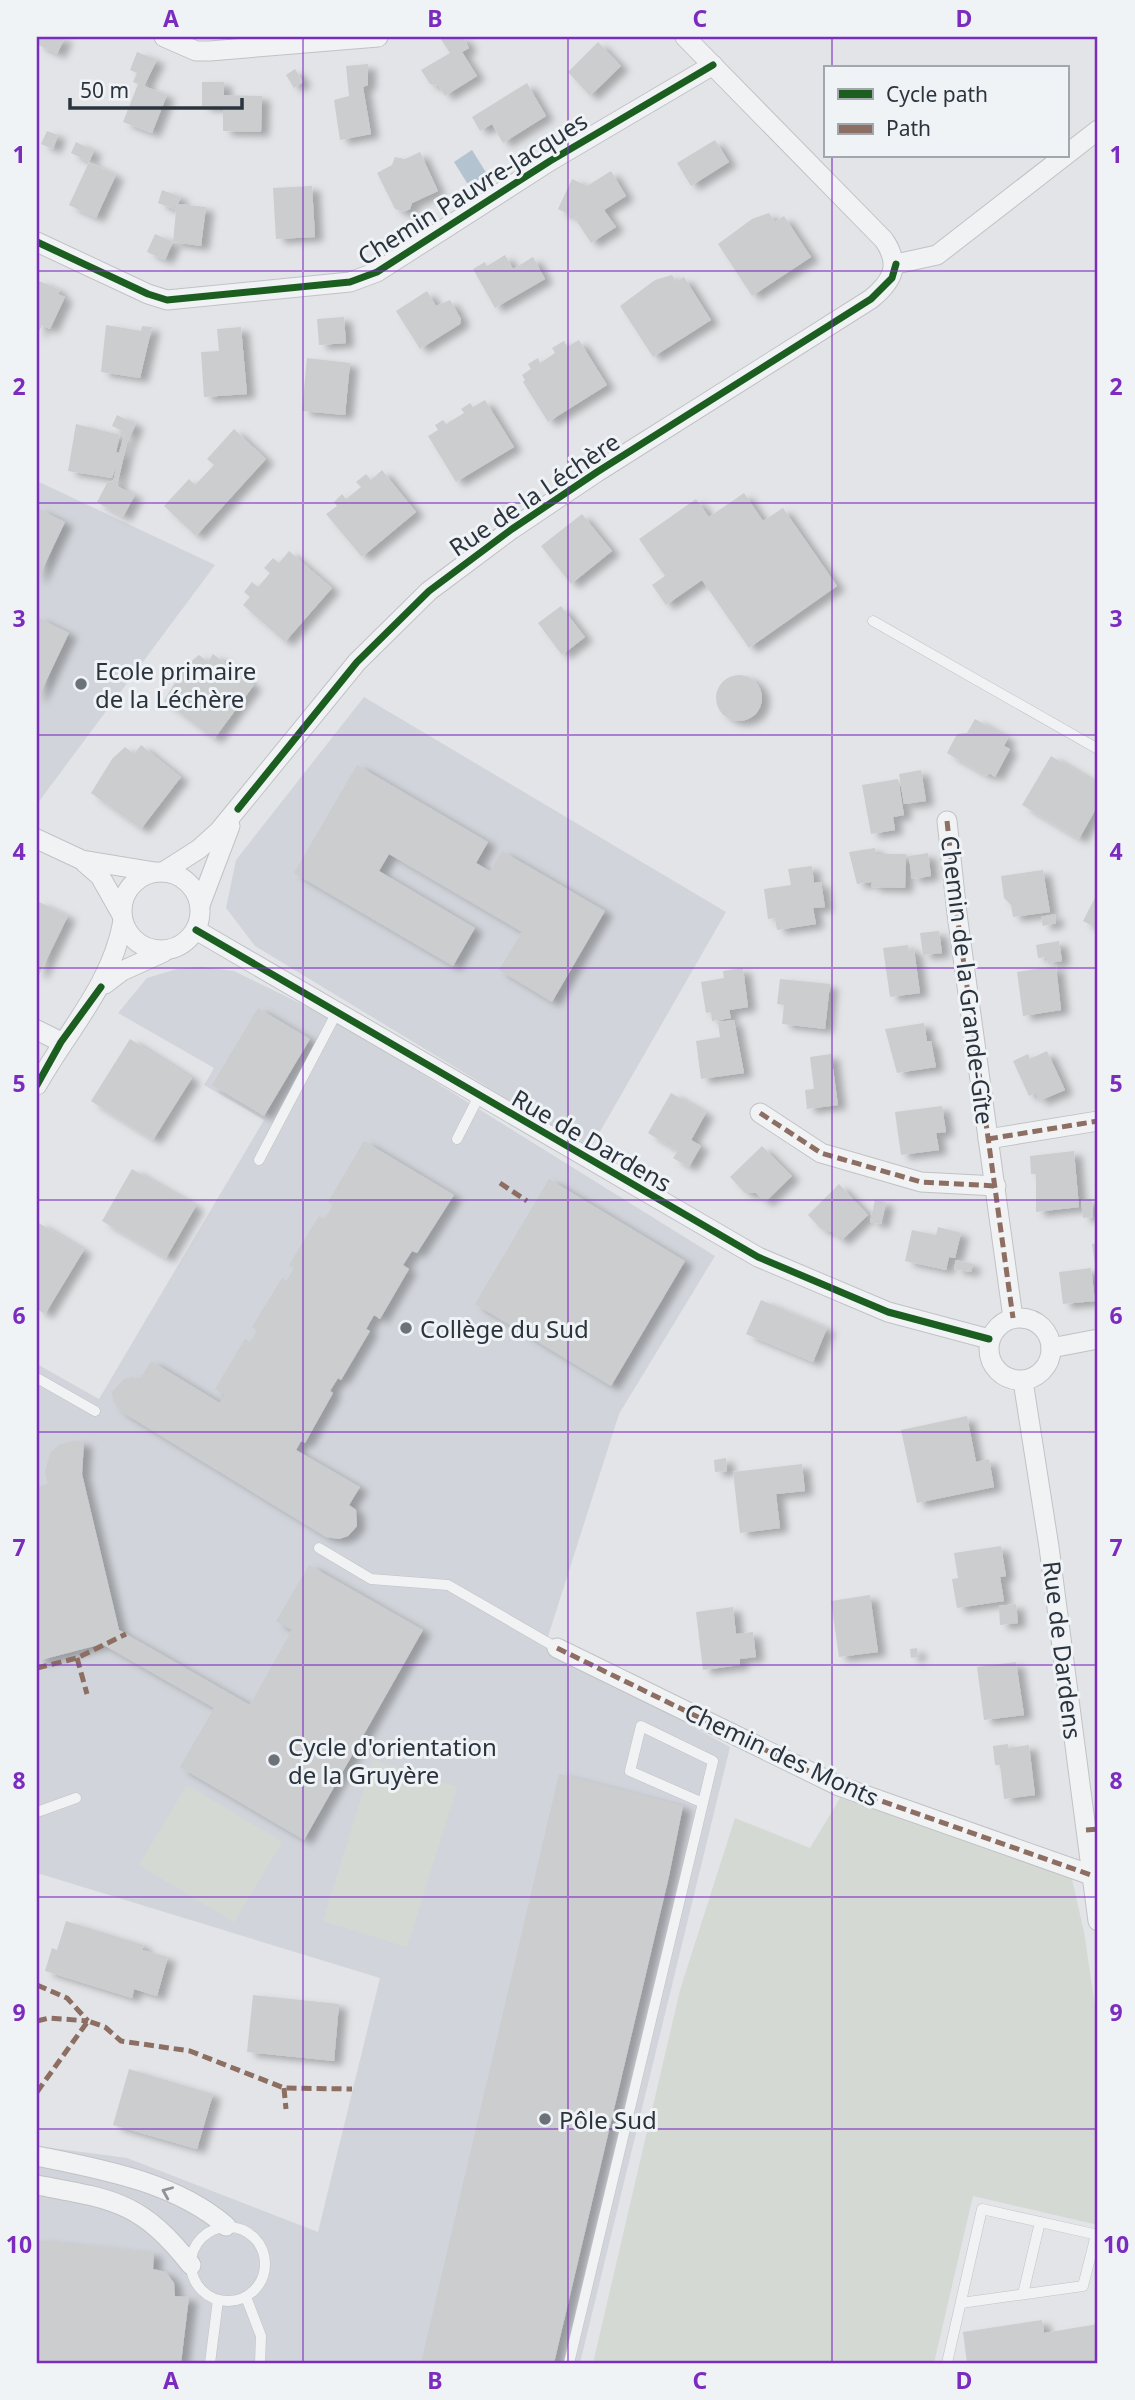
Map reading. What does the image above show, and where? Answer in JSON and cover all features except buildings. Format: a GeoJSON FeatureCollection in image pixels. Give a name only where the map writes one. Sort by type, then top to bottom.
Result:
{"type":"FeatureCollection","features":[{"type":"Feature","properties":{"kind":"street"},"geometry":{"type":"LineString","coordinates":[[164,37],[196,51],[378,37]]}},
{"type":"Feature","properties":{"kind":"street"},"geometry":{"type":"LineString","coordinates":[[685,37],[884,240],[895,264],[937,255],[1063,158]]}},
{"type":"Feature","properties":{"kind":"street","name":"Chemin Pauvre-Jacques"},"geometry":{"type":"LineString","coordinates":[[37,242],[136,289],[167,300],[350,282],[377,272],[550,161],[713,65]]}},
{"type":"Feature","properties":{"kind":"street"},"geometry":{"type":"LineString","coordinates":[[1068,154],[1098,131]]}},
{"type":"Feature","properties":{"kind":"street","name":"Rue de la Léchère"},"geometry":{"type":"LineString","coordinates":[[159,872],[199,849],[238,809],[357,662],[429,591],[512,528],[871,299],[892,278],[895,264]]}},
{"type":"Feature","properties":{"kind":"street","name":"Rue de la Léchère"},"geometry":{"type":"LineString","coordinates":[[200,905],[238,809]]}},
{"type":"Feature","properties":{"kind":"street","name":"Chemin de la Grande-Gîte"},"geometry":{"type":"LineString","coordinates":[[947,821],[957,914],[1013,1318]]}},
{"type":"Feature","properties":{"kind":"street"},"geometry":{"type":"LineString","coordinates":[[37,839],[82,860],[106,867],[159,872],[188,882],[200,905],[196,930],[185,942],[122,971],[101,987]]}},
{"type":"Feature","properties":{"kind":"street"},"geometry":{"type":"LineString","coordinates":[[82,860],[100,876],[135,940],[145,947],[171,949]]}},
{"type":"Feature","properties":{"kind":"street"},"geometry":{"type":"LineString","coordinates":[[37,1085],[61,1042],[101,987],[113,963],[123,918],[125,894],[132,884],[159,872]]}},
{"type":"Feature","properties":{"kind":"street","name":"Rue de Dardens"},"geometry":{"type":"LineString","coordinates":[[196,930],[336,1014],[758,1257],[888,1312],[989,1339]]}},
{"type":"Feature","properties":{"kind":"street"},"geometry":{"type":"LineString","coordinates":[[37,1030],[61,1042]]}},
{"type":"Feature","properties":{"kind":"street"},"geometry":{"type":"LineString","coordinates":[[760,1113],[821,1153],[921,1182],[996,1186]]}},
{"type":"Feature","properties":{"kind":"street","name":"Chemin de la Grande-Gîte"},"geometry":{"type":"LineString","coordinates":[[988,1139],[1098,1121]]}},
{"type":"Feature","properties":{"kind":"street"},"geometry":{"type":"LineString","coordinates":[[1013,1318],[1027,1318],[1040,1324],[1048,1335],[1051,1348],[1044,1370],[1023,1381],[1008,1379],[996,1370],[989,1356],[989,1339],[995,1329],[1013,1318]]}},
{"type":"Feature","properties":{"kind":"street"},"geometry":{"type":"LineString","coordinates":[[1051,1348],[1098,1339]]}},
{"type":"Feature","properties":{"kind":"street","name":"Rue de Dardens"},"geometry":{"type":"LineString","coordinates":[[1023,1381],[1092,1830],[1091,1875],[1098,1921]]}},
{"type":"Feature","properties":{"kind":"street","name":"Chemin des Monts"},"geometry":{"type":"LineString","coordinates":[[557,1648],[839,1786],[1091,1875]]}},
{"type":"Feature","properties":{"kind":"street"},"geometry":{"type":"LineString","coordinates":[[37,2156],[92,2167],[152,2185],[204,2208],[226,2226]]}},
{"type":"Feature","properties":{"kind":"street"},"geometry":{"type":"LineString","coordinates":[[37,2185],[97,2196],[137,2211],[166,2232],[191,2265]]}},
{"type":"Feature","properties":{"kind":"lane"},"geometry":{"type":"LineString","coordinates":[[873,621],[1098,749]]}},
{"type":"Feature","properties":{"kind":"lane"},"geometry":{"type":"LineString","coordinates":[[259,1160],[336,1014]]}},
{"type":"Feature","properties":{"kind":"lane"},"geometry":{"type":"LineString","coordinates":[[457,1139],[479,1096]]}},
{"type":"Feature","properties":{"kind":"lane"},"geometry":{"type":"LineString","coordinates":[[37,1378],[95,1411]]}},
{"type":"Feature","properties":{"kind":"lane"},"geometry":{"type":"LineString","coordinates":[[319,1548],[371,1579],[448,1585],[557,1648]]}},
{"type":"Feature","properties":{"kind":"lane"},"geometry":{"type":"LineString","coordinates":[[569,2363],[703,1803],[713,1761],[641,1726],[630,1771],[703,1803]]}},
{"type":"Feature","properties":{"kind":"lane"},"geometry":{"type":"LineString","coordinates":[[37,1812],[76,1798]]}},
{"type":"Feature","properties":{"kind":"lane"},"geometry":{"type":"LineString","coordinates":[[947,2363],[982,2209],[1097,2235],[1083,2286],[961,2303]]}},
{"type":"Feature","properties":{"kind":"lane"},"geometry":{"type":"LineString","coordinates":[[1023,2294],[1040,2222]]}},
{"type":"Feature","properties":{"kind":"lane"},"geometry":{"type":"LineString","coordinates":[[226,2226],[246,2231],[258,2241],[265,2256],[261,2280],[246,2297],[232,2301],[218,2300],[204,2292],[194,2280],[191,2265],[193,2251],[201,2238],[212,2230],[226,2226]]}},
{"type":"Feature","properties":{"kind":"lane"},"geometry":{"type":"LineString","coordinates":[[246,2297],[261,2336],[260,2363]]}},
{"type":"Feature","properties":{"kind":"lane"},"geometry":{"type":"LineString","coordinates":[[210,2363],[218,2300]]}},
{"type":"Feature","properties":{"kind":"shaded area","name":"Ecole primaire de la Léchère"},"geometry":{"type":"Polygon","coordinates":[[[37,481],[215,565],[37,804],[37,481]]]}},
{"type":"Feature","properties":{"kind":"shaded area"},"geometry":{"type":"Polygon","coordinates":[[[364,697],[726,912],[590,1149],[255,946],[226,908],[236,860],[364,697]]]}},
{"type":"Feature","properties":{"kind":"shaded area"},"geometry":{"type":"Polygon","coordinates":[[[202,967],[234,971],[342,1024],[715,1256],[619,1414],[545,1646],[730,1747],[580,2363],[37,2363],[37,2146],[127,2158],[318,2232],[380,1978],[37,1873],[37,1364],[99,1399],[264,1120],[204,1085],[214,1068],[118,1013],[147,978],[177,969],[202,967]]]}},
{"type":"Feature","properties":{"kind":"shaded area"},"geometry":{"type":"Polygon","coordinates":[[[373,1760],[457,1787],[407,1947],[323,1921],[373,1760]]]}},
{"type":"Feature","properties":{"kind":"shaded area"},"geometry":{"type":"Polygon","coordinates":[[[187,1785],[282,1842],[234,1922],[139,1865],[187,1785]]]}},
{"type":"Feature","properties":{"kind":"shaded area"},"geometry":{"type":"Polygon","coordinates":[[[840,1798],[1071,1875],[1084,1932],[1098,2026],[1098,2225],[973,2196],[934,2363],[593,2363],[680,1990],[735,1818],[810,1848],[840,1798]]]}},
{"type":"Feature","properties":{"kind":"water"},"geometry":{"type":"Polygon","coordinates":[[[472,150],[487,174],[469,186],[454,162],[472,150]]]}},
{"type":"Feature","properties":{"kind":"marked path"},"geometry":{"type":"LineString","coordinates":[[947,821],[957,914],[1013,1318]]}},
{"type":"Feature","properties":{"kind":"marked path"},"geometry":{"type":"LineString","coordinates":[[760,1113],[821,1153],[921,1182],[996,1186]]}},
{"type":"Feature","properties":{"kind":"marked path"},"geometry":{"type":"LineString","coordinates":[[988,1139],[1098,1121]]}},
{"type":"Feature","properties":{"kind":"marked path"},"geometry":{"type":"LineString","coordinates":[[500,1183],[527,1201]]}},
{"type":"Feature","properties":{"kind":"marked path"},"geometry":{"type":"LineString","coordinates":[[37,1668],[77,1658],[126,1634]]}},
{"type":"Feature","properties":{"kind":"marked path"},"geometry":{"type":"LineString","coordinates":[[557,1648],[839,1786],[1091,1875]]}},
{"type":"Feature","properties":{"kind":"marked path"},"geometry":{"type":"LineString","coordinates":[[77,1658],[87,1694]]}},
{"type":"Feature","properties":{"kind":"marked path"},"geometry":{"type":"LineString","coordinates":[[1086,1830],[1098,1829]]}},
{"type":"Feature","properties":{"kind":"marked path"},"geometry":{"type":"LineString","coordinates":[[37,1985],[67,1998],[88,2021]]}},
{"type":"Feature","properties":{"kind":"marked path"},"geometry":{"type":"LineString","coordinates":[[37,2021],[49,2018],[88,2021]]}},
{"type":"Feature","properties":{"kind":"marked path"},"geometry":{"type":"LineString","coordinates":[[37,2092],[88,2021],[105,2027],[121,2041],[190,2051],[284,2088],[352,2089]]}},
{"type":"Feature","properties":{"kind":"marked path"},"geometry":{"type":"LineString","coordinates":[[284,2088],[286,2109]]}},
{"type":"Feature","properties":{"kind":"cycle path"},"geometry":{"type":"LineString","coordinates":[[37,242],[148,294],[167,300],[350,282],[377,272],[550,161],[713,65]]}},
{"type":"Feature","properties":{"kind":"cycle path"},"geometry":{"type":"LineString","coordinates":[[238,809],[357,662],[429,591],[512,529],[597,472],[871,299],[892,278],[896,264]]}},
{"type":"Feature","properties":{"kind":"cycle path"},"geometry":{"type":"LineString","coordinates":[[196,930],[758,1257],[888,1312],[989,1339]]}},
{"type":"Feature","properties":{"kind":"cycle path"},"geometry":{"type":"LineString","coordinates":[[37,1085],[61,1042],[101,987]]}},
{"type":"Feature","properties":{"kind":"place","name":"Ecole primaire de la Léchère"},"geometry":{"type":"Point","coordinates":[81,684]}},
{"type":"Feature","properties":{"kind":"place","name":"Collège du Sud"},"geometry":{"type":"Point","coordinates":[406,1328]}},
{"type":"Feature","properties":{"kind":"place","name":"Cycle d'orientation de la Gruyère"},"geometry":{"type":"Point","coordinates":[274,1760]}},
{"type":"Feature","properties":{"kind":"place","name":"Pôle Sud"},"geometry":{"type":"Point","coordinates":[545,2119]}}]}
